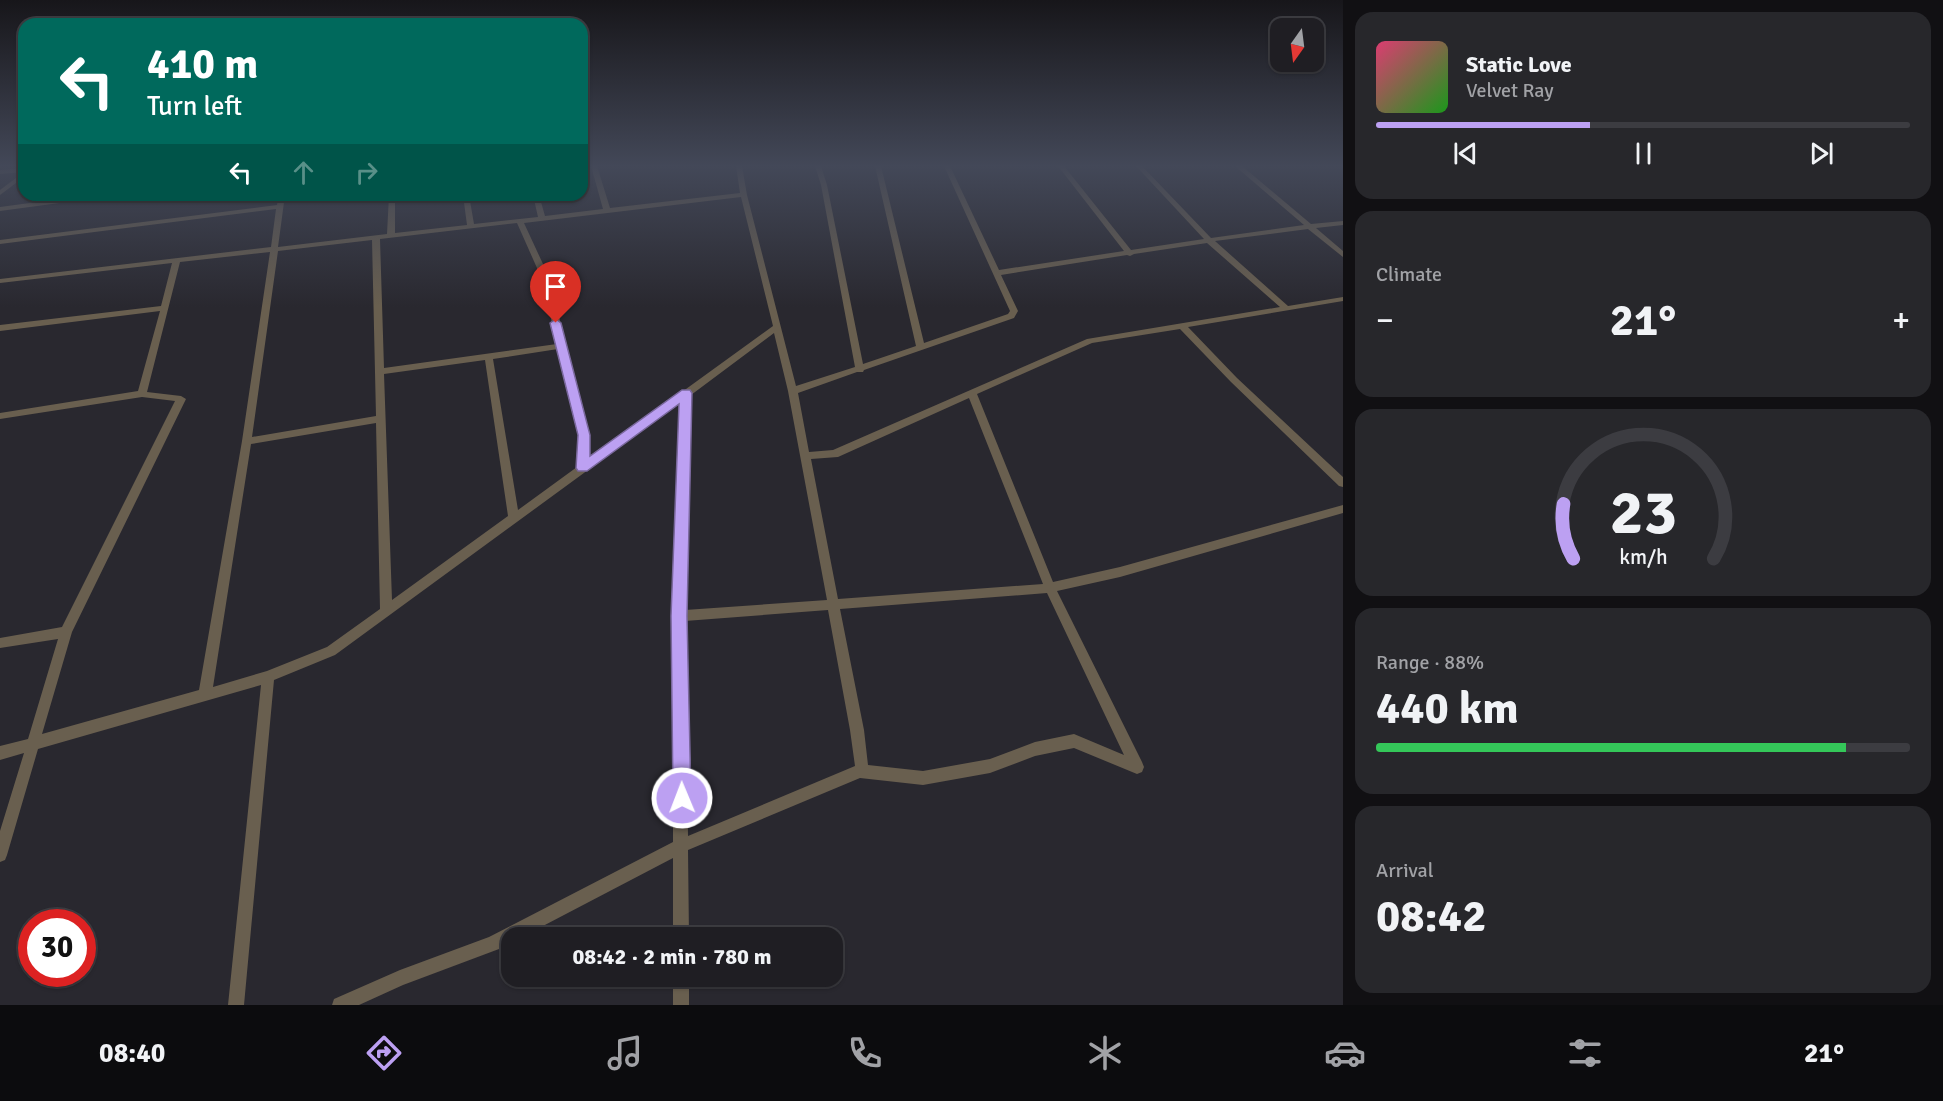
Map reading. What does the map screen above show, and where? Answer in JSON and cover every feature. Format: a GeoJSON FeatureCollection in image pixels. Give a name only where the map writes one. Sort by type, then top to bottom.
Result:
{"type":"FeatureCollection","features":[{"type":"Feature","properties":{"kind":"street"},"geometry":{"type":"LineString","coordinates":[[0,242],[232,213]]}},
{"type":"Feature","properties":{"kind":"street"},"geometry":{"type":"LineString","coordinates":[[205,695],[247,441],[278,213]]}},
{"type":"Feature","properties":{"kind":"street"},"geometry":{"type":"LineString","coordinates":[[391,236],[392,213]]}},
{"type":"Feature","properties":{"kind":"street"},"geometry":{"type":"LineString","coordinates":[[469,213],[471,226]]}},
{"type":"Feature","properties":{"kind":"street"},"geometry":{"type":"LineString","coordinates":[[541,213],[542,217]]}},
{"type":"Feature","properties":{"kind":"street"},"geometry":{"type":"LineString","coordinates":[[0,281],[580,213]]}},
{"type":"Feature","properties":{"kind":"street"},"geometry":{"type":"LineString","coordinates":[[748,213],[793,391],[857,730],[862,764],[860,771]]}},
{"type":"Feature","properties":{"kind":"street"},"geometry":{"type":"LineString","coordinates":[[829,213],[860,370]]}},
{"type":"Feature","properties":{"kind":"street"},"geometry":{"type":"LineString","coordinates":[[889,213],[921,348]]}},
{"type":"Feature","properties":{"kind":"street"},"geometry":{"type":"LineString","coordinates":[[793,391],[860,370],[1011,316],[1014,311],[969,213]]}},
{"type":"Feature","properties":{"kind":"street"},"geometry":{"type":"LineString","coordinates":[[1098,213],[1130,254]]}},
{"type":"Feature","properties":{"kind":"street"},"geometry":{"type":"LineString","coordinates":[[1183,213],[1210,241],[1286,308]]}},
{"type":"Feature","properties":{"kind":"street"},"geometry":{"type":"LineString","coordinates":[[1293,213],[1343,255]]}},
{"type":"Feature","properties":{"kind":"street"},"geometry":{"type":"LineString","coordinates":[[520,220],[545,277],[584,435],[582,468]]}},
{"type":"Feature","properties":{"kind":"street"},"geometry":{"type":"LineString","coordinates":[[997,273],[1309,226],[1343,223]]}},
{"type":"Feature","properties":{"kind":"street"},"geometry":{"type":"LineString","coordinates":[[376,238],[386,611]]}},
{"type":"Feature","properties":{"kind":"street"},"geometry":{"type":"LineString","coordinates":[[142,394],[177,260]]}},
{"type":"Feature","properties":{"kind":"street"},"geometry":{"type":"LineString","coordinates":[[806,456],[834,454],[1090,341],[1343,299]]}},
{"type":"Feature","properties":{"kind":"street"},"geometry":{"type":"LineString","coordinates":[[0,328],[164,308]]}},
{"type":"Feature","properties":{"kind":"street"},"geometry":{"type":"LineString","coordinates":[[1181,325],[1234,380],[1343,483]]}},
{"type":"Feature","properties":{"kind":"street"},"geometry":{"type":"LineString","coordinates":[[0,753],[268,677],[331,651],[348,641],[776,328]]}},
{"type":"Feature","properties":{"kind":"street"},"geometry":{"type":"LineString","coordinates":[[379,372],[561,346]]}},
{"type":"Feature","properties":{"kind":"street"},"geometry":{"type":"LineString","coordinates":[[489,358],[514,518]]}},
{"type":"Feature","properties":{"kind":"street"},"geometry":{"type":"LineString","coordinates":[[681,927],[679,616],[686,393]]}},
{"type":"Feature","properties":{"kind":"street"},"geometry":{"type":"LineString","coordinates":[[340,1005],[400,978],[493,943],[681,846],[860,771],[922,778],[990,766],[1035,749],[1074,741],[1137,766],[1050,588],[972,393]]}},
{"type":"Feature","properties":{"kind":"street"},"geometry":{"type":"LineString","coordinates":[[0,416],[142,394],[181,399],[66,632],[0,855]]}},
{"type":"Feature","properties":{"kind":"street"},"geometry":{"type":"LineString","coordinates":[[247,441],[380,419]]}},
{"type":"Feature","properties":{"kind":"street"},"geometry":{"type":"LineString","coordinates":[[679,616],[1050,588],[1120,572],[1343,509]]}},
{"type":"Feature","properties":{"kind":"street"},"geometry":{"type":"LineString","coordinates":[[0,643],[66,632]]}},
{"type":"Feature","properties":{"kind":"street"},"geometry":{"type":"LineString","coordinates":[[236,1005],[268,677]]}},
{"type":"Feature","properties":{"kind":"street"},"geometry":{"type":"LineString","coordinates":[[681,987],[681,1005]]}},
{"type":"Feature","properties":{"kind":"route"},"geometry":{"type":"LineString","coordinates":[[556,323],[584,435],[582,468],[686,393],[679,616],[682,798]]}}]}
